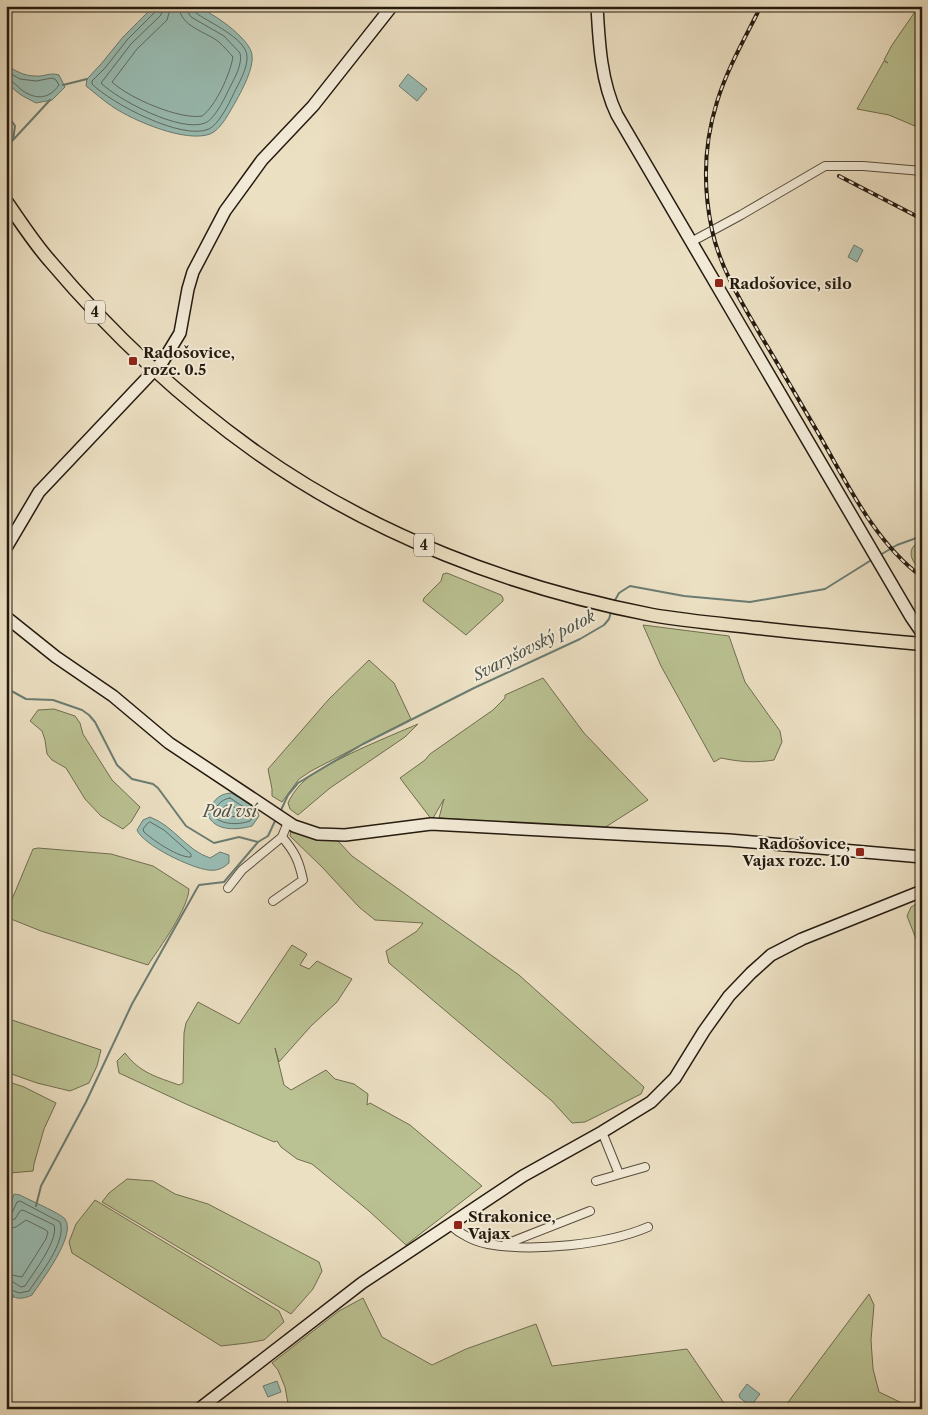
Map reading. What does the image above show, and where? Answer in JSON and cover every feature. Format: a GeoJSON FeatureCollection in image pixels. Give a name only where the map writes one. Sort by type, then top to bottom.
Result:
{"type":"FeatureCollection","features":[{"type":"Feature","properties":{"kind":"main road","name":"4"},"geometry":{"type":"LineString","coordinates":[[6,201],[48,259],[106,325],[153,370],[256,452],[300,481],[348,509],[415,542],[485,570],[541,588],[620,608],[683,620],[922,644]]}},
{"type":"Feature","properties":{"kind":"street"},"geometry":{"type":"LineString","coordinates":[[6,548],[39,492],[162,361],[180,333],[193,272],[225,212],[262,160],[313,106],[392,6]]}},
{"type":"Feature","properties":{"kind":"street"},"geometry":{"type":"LineString","coordinates":[[597,6],[605,80],[610,100],[617,115],[882,568],[922,632]]}},
{"type":"Feature","properties":{"kind":"street"},"geometry":{"type":"LineString","coordinates":[[691,242],[825,166],[863,166],[922,171]]}},
{"type":"Feature","properties":{"kind":"street"},"geometry":{"type":"LineString","coordinates":[[6,618],[56,657],[113,696],[169,743],[294,826],[318,834],[345,835],[431,824],[729,840],[922,857]]}},
{"type":"Feature","properties":{"kind":"street"},"geometry":{"type":"LineString","coordinates":[[228,888],[242,870],[282,837],[288,822]]}},
{"type":"Feature","properties":{"kind":"street"},"geometry":{"type":"LineString","coordinates":[[273,901],[303,880],[300,864],[294,851],[282,837]]}},
{"type":"Feature","properties":{"kind":"street"},"geometry":{"type":"LineString","coordinates":[[200,1409],[362,1283],[523,1176],[651,1102],[676,1078],[704,1031],[729,996],[772,955],[802,939],[922,891]]}},
{"type":"Feature","properties":{"kind":"street"},"geometry":{"type":"LineString","coordinates":[[602,1132],[619,1174]]}},
{"type":"Feature","properties":{"kind":"street"},"geometry":{"type":"LineString","coordinates":[[596,1181],[645,1167]]}},
{"type":"Feature","properties":{"kind":"street"},"geometry":{"type":"LineString","coordinates":[[503,1245],[590,1211]]}},
{"type":"Feature","properties":{"kind":"street"},"geometry":{"type":"LineString","coordinates":[[450,1225],[476,1241],[487,1244],[535,1246],[581,1244],[627,1235],[648,1227]]}},
{"type":"Feature","properties":{"kind":"green space"},"geometry":{"type":"Polygon","coordinates":[[[919,6],[922,6],[922,129],[889,115],[857,109],[884,61],[888,63],[884,60],[892,45],[919,6]]]}},
{"type":"Feature","properties":{"kind":"green space"},"geometry":{"type":"Polygon","coordinates":[[[922,540],[922,571],[912,559],[911,551],[922,540]]]}},
{"type":"Feature","properties":{"kind":"green space"},"geometry":{"type":"Polygon","coordinates":[[[447,573],[501,595],[503,598],[503,601],[466,635],[423,601],[441,581],[443,574],[447,573]]]}},
{"type":"Feature","properties":{"kind":"green space"},"geometry":{"type":"Polygon","coordinates":[[[643,625],[729,636],[745,682],[780,731],[782,742],[774,760],[748,762],[721,758],[714,762],[661,666],[643,625]]]}},
{"type":"Feature","properties":{"kind":"green space"},"geometry":{"type":"Polygon","coordinates":[[[369,660],[394,683],[411,719],[311,771],[299,779],[282,802],[272,796],[268,769],[329,699],[369,660]]]}},
{"type":"Feature","properties":{"kind":"green space"},"geometry":{"type":"Polygon","coordinates":[[[543,678],[584,733],[648,800],[604,828],[439,818],[444,799],[432,820],[400,778],[425,760],[430,754],[493,710],[505,698],[505,695],[543,678]]]}},
{"type":"Feature","properties":{"kind":"green space"},"geometry":{"type":"Polygon","coordinates":[[[54,709],[75,716],[80,723],[83,734],[112,780],[140,807],[131,822],[123,829],[101,816],[85,799],[66,768],[52,760],[47,754],[42,731],[30,721],[38,710],[54,709]]]}},
{"type":"Feature","properties":{"kind":"green space"},"geometry":{"type":"Polygon","coordinates":[[[418,724],[405,737],[330,788],[298,815],[290,809],[288,803],[292,795],[313,774],[351,753],[418,724]]]}},
{"type":"Feature","properties":{"kind":"green space"},"geometry":{"type":"Polygon","coordinates":[[[291,829],[319,839],[338,841],[352,856],[519,975],[644,1087],[641,1094],[585,1122],[572,1123],[552,1101],[389,963],[386,951],[417,931],[423,923],[375,920],[359,907],[290,836],[291,829]]]}},
{"type":"Feature","properties":{"kind":"green space"},"geometry":{"type":"Polygon","coordinates":[[[33,849],[111,854],[153,866],[189,889],[179,917],[148,965],[41,931],[6,917],[6,902],[10,904],[33,849]]]}},
{"type":"Feature","properties":{"kind":"green space"},"geometry":{"type":"Polygon","coordinates":[[[922,901],[922,954],[907,916],[911,907],[922,901]]]}},
{"type":"Feature","properties":{"kind":"green space"},"geometry":{"type":"Polygon","coordinates":[[[292,945],[307,954],[300,965],[309,969],[317,961],[352,979],[337,1002],[311,1026],[279,1062],[275,1048],[284,1085],[291,1090],[326,1070],[335,1079],[354,1084],[368,1094],[367,1105],[370,1103],[410,1125],[482,1186],[406,1245],[369,1211],[312,1164],[297,1159],[281,1147],[277,1141],[274,1142],[119,1073],[117,1061],[125,1053],[149,1074],[179,1085],[183,1083],[184,1033],[186,1023],[198,1002],[239,1024],[292,945]]]}},
{"type":"Feature","properties":{"kind":"green space"},"geometry":{"type":"Polygon","coordinates":[[[6,1018],[101,1050],[97,1066],[89,1083],[70,1091],[37,1083],[6,1072],[6,1018]]]}},
{"type":"Feature","properties":{"kind":"green space"},"geometry":{"type":"Polygon","coordinates":[[[6,1081],[24,1087],[56,1103],[44,1129],[33,1171],[10,1173],[6,1171],[6,1081]]]}},
{"type":"Feature","properties":{"kind":"green space"},"geometry":{"type":"Polygon","coordinates":[[[127,1179],[153,1181],[175,1194],[208,1204],[319,1262],[322,1271],[313,1289],[291,1314],[102,1202],[109,1193],[127,1179]]]}},
{"type":"Feature","properties":{"kind":"green space"},"geometry":{"type":"Polygon","coordinates":[[[95,1200],[279,1311],[284,1322],[264,1340],[221,1346],[72,1253],[69,1242],[76,1224],[95,1200]]]}},
{"type":"Feature","properties":{"kind":"green space"},"geometry":{"type":"Polygon","coordinates":[[[869,1294],[874,1305],[871,1340],[873,1369],[879,1392],[902,1403],[922,1403],[922,1409],[783,1409],[869,1294]]]}},
{"type":"Feature","properties":{"kind":"green space"},"geometry":{"type":"Polygon","coordinates":[[[363,1298],[382,1337],[432,1365],[466,1349],[536,1324],[552,1366],[687,1349],[728,1409],[289,1409],[285,1387],[278,1370],[272,1363],[339,1311],[363,1298]]]}},
{"type":"Feature","properties":{"kind":"water"},"geometry":{"type":"Polygon","coordinates":[[[154,6],[192,6],[199,8],[228,25],[250,48],[252,60],[244,85],[225,120],[218,129],[210,134],[188,136],[147,124],[122,113],[86,86],[87,79],[123,37],[154,6]]]}},
{"type":"Feature","properties":{"kind":"water"},"geometry":{"type":"Polygon","coordinates":[[[6,65],[27,75],[59,75],[65,87],[52,100],[36,103],[21,95],[6,83],[6,65]]]}},
{"type":"Feature","properties":{"kind":"water"},"geometry":{"type":"Polygon","coordinates":[[[408,74],[427,89],[417,101],[399,86],[408,74]]]}},
{"type":"Feature","properties":{"kind":"water"},"geometry":{"type":"Polygon","coordinates":[[[854,245],[863,250],[857,262],[848,257],[854,245]]]}},
{"type":"Feature","properties":{"kind":"water","name":"Pod vsí"},"geometry":{"type":"Polygon","coordinates":[[[231,793],[257,810],[259,816],[252,826],[234,829],[221,827],[211,821],[208,815],[213,803],[222,795],[231,793]]]}},
{"type":"Feature","properties":{"kind":"water"},"geometry":{"type":"Polygon","coordinates":[[[150,817],[166,826],[194,849],[210,858],[220,852],[229,855],[229,863],[219,869],[208,870],[168,855],[148,842],[137,830],[143,820],[150,817]]]}},
{"type":"Feature","properties":{"kind":"water"},"geometry":{"type":"Polygon","coordinates":[[[14,1194],[20,1195],[57,1213],[65,1219],[67,1226],[66,1236],[50,1269],[32,1295],[25,1298],[14,1297],[6,1289],[6,1221],[14,1194]]]}},
{"type":"Feature","properties":{"kind":"water"},"geometry":{"type":"Polygon","coordinates":[[[277,1381],[281,1392],[268,1397],[263,1386],[277,1381]]]}},
{"type":"Feature","properties":{"kind":"water"},"geometry":{"type":"Polygon","coordinates":[[[747,1384],[760,1394],[751,1406],[740,1398],[739,1395],[747,1384]]]}},
{"type":"Feature","properties":{"kind":"waterway"},"geometry":{"type":"LineString","coordinates":[[63,85],[87,79]]}},
{"type":"Feature","properties":{"kind":"waterway"},"geometry":{"type":"LineString","coordinates":[[13,140],[50,100]]}},
{"type":"Feature","properties":{"kind":"waterway"},"geometry":{"type":"LineString","coordinates":[[6,112],[15,126],[13,140],[6,147]]}},
{"type":"Feature","properties":{"kind":"waterway","name":"Svaryšovský potok"},"geometry":{"type":"LineString","coordinates":[[880,555],[897,545],[922,536]]}},
{"type":"Feature","properties":{"kind":"waterway","name":"Svaryšovský potok"},"geometry":{"type":"LineString","coordinates":[[614,602],[619,593],[630,586],[684,596],[750,602],[825,589],[873,559]]}},
{"type":"Feature","properties":{"kind":"waterway","name":"Svaryšovský potok"},"geometry":{"type":"LineString","coordinates":[[281,810],[288,795],[298,783],[363,744],[474,688],[580,639],[604,625],[609,619],[611,612]]}},
{"type":"Feature","properties":{"kind":"waterway","name":"Svaryšovský potok"},"geometry":{"type":"LineString","coordinates":[[6,688],[26,699],[53,700],[82,710],[89,715],[95,722],[117,765],[132,779],[153,784],[158,788],[186,826],[214,843],[239,837],[258,842],[268,836],[275,821]]}},
{"type":"Feature","properties":{"kind":"waterway"},"geometry":{"type":"LineString","coordinates":[[36,1206],[41,1186],[86,1102],[132,1004],[199,885],[224,882],[258,842]]}},
{"type":"Feature","properties":{"kind":"waterway"},"geometry":{"type":"LineString","coordinates":[[6,1309],[13,1296]]}},
{"type":"Feature","properties":{"kind":"railway"},"geometry":{"type":"LineString","coordinates":[[761,6],[726,78],[717,102],[709,133],[706,182],[712,230],[720,258],[739,298],[862,510],[889,546],[922,577]]}},
{"type":"Feature","properties":{"kind":"railway"},"geometry":{"type":"LineString","coordinates":[[839,176],[922,219]]}},
{"type":"Feature","properties":{"kind":"place","name":"Radošovice, silo"},"geometry":{"type":"Point","coordinates":[719,283]}},
{"type":"Feature","properties":{"kind":"place","name":"Radošovice, rozc. 0.5"},"geometry":{"type":"Point","coordinates":[133,361]}},
{"type":"Feature","properties":{"kind":"place","name":"Radošovice, Vajax rozc. 1.0"},"geometry":{"type":"Point","coordinates":[860,852]}},
{"type":"Feature","properties":{"kind":"place","name":"Strakonice, Vajax"},"geometry":{"type":"Point","coordinates":[458,1225]}}]}
